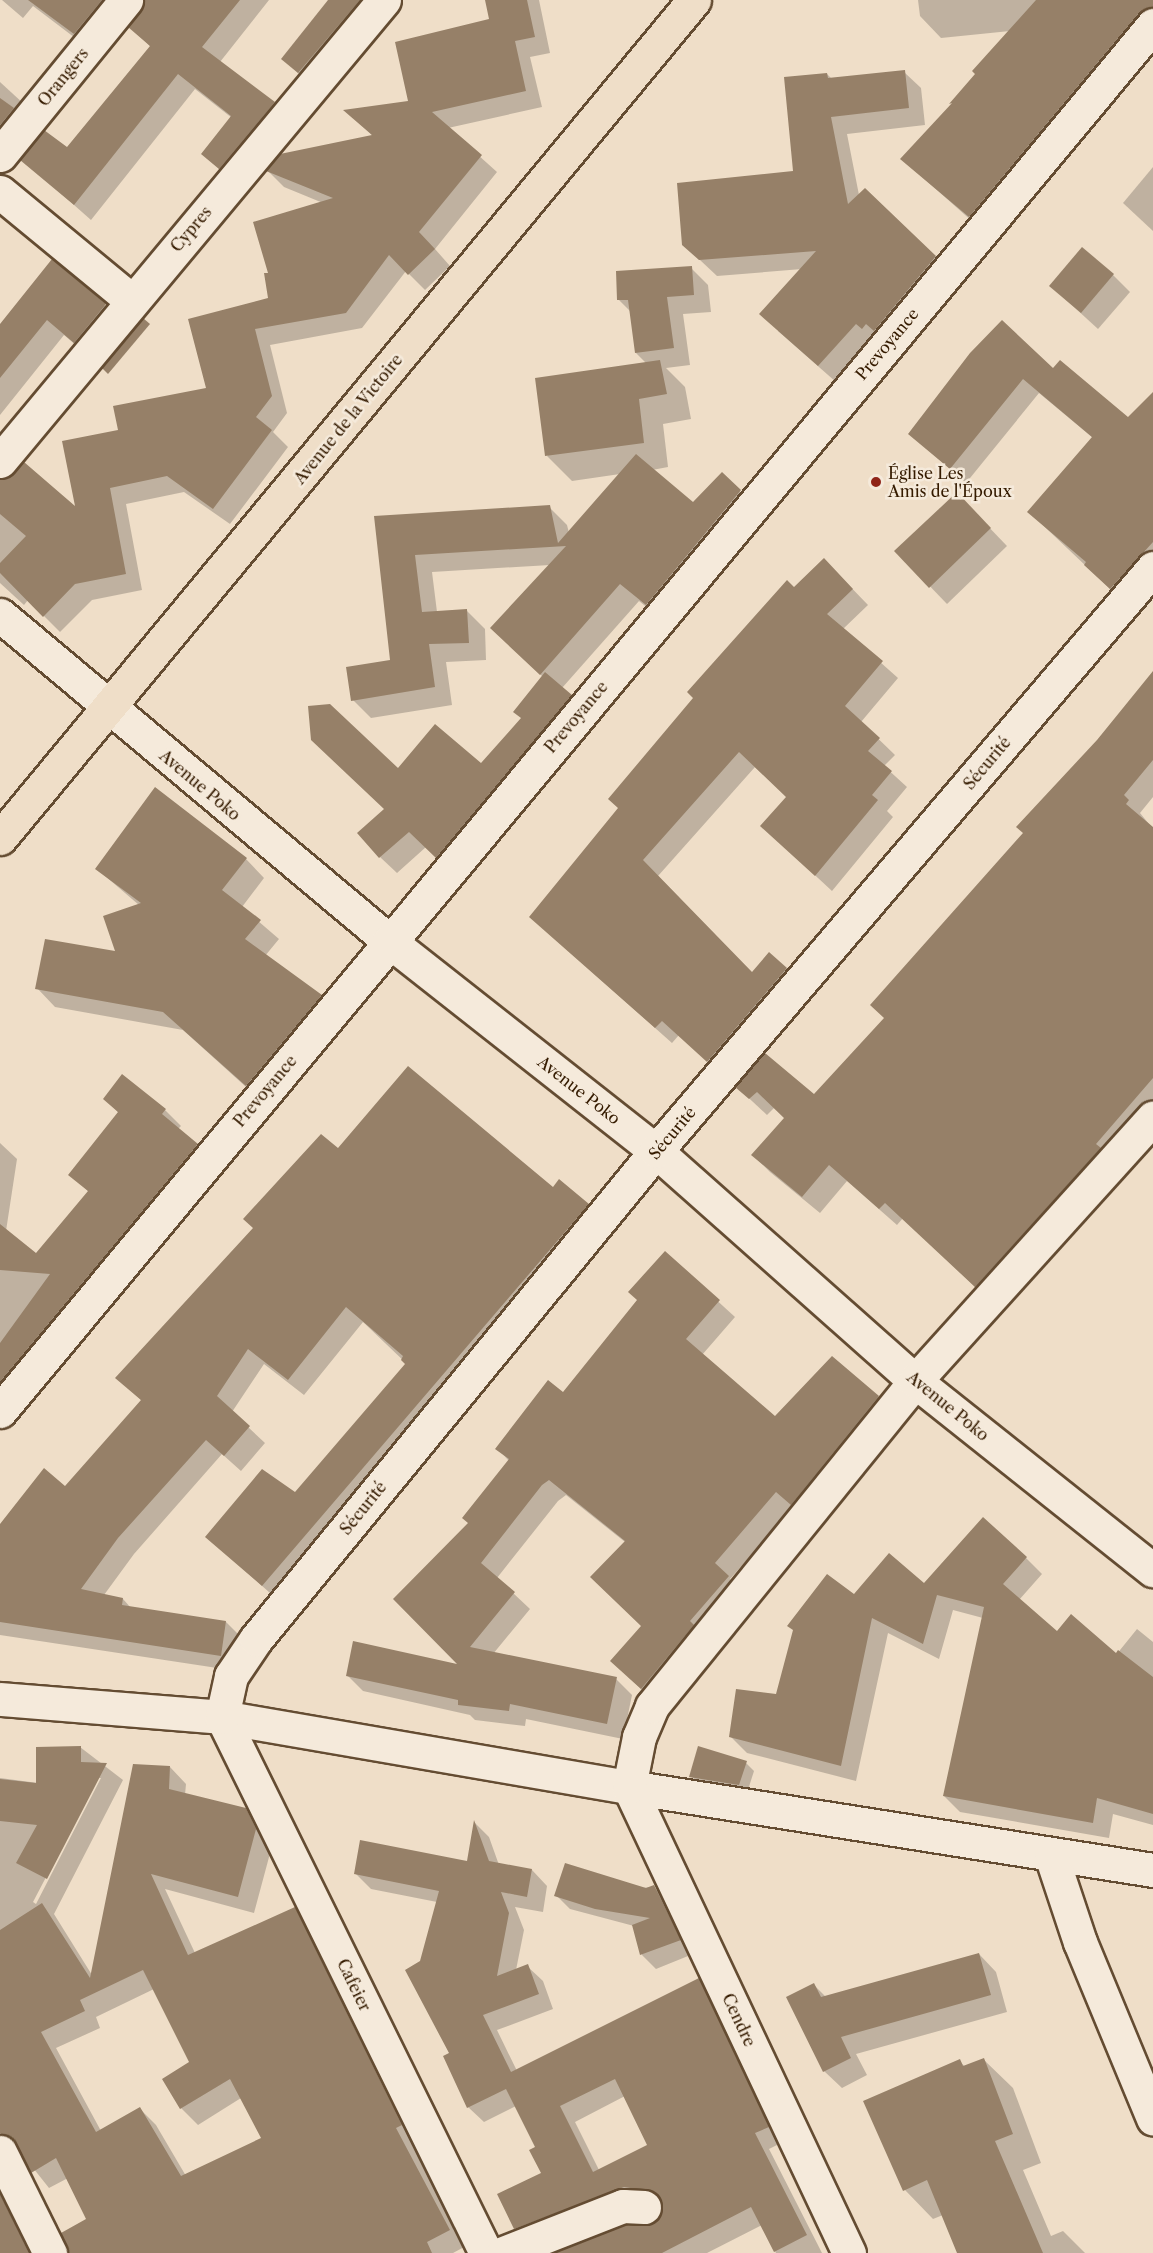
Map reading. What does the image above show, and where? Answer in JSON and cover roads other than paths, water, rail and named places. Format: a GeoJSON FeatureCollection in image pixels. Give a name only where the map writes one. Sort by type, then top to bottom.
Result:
{"type":"FeatureCollection","features":[{"type":"Feature","properties":{"kind":"main road","name":"Avenue de la Victoire"},"geometry":{"type":"LineString","coordinates":[[0,838],[109,710],[694,0]]}},
{"type":"Feature","properties":{"kind":"street","name":"Orangers"},"geometry":{"type":"LineString","coordinates":[[0,154],[126,0]]}},
{"type":"Feature","properties":{"kind":"street","name":"Cypres"},"geometry":{"type":"LineString","coordinates":[[0,461],[131,300],[384,0]]}},
{"type":"Feature","properties":{"kind":"street","name":"Prevoyance"},"geometry":{"type":"LineString","coordinates":[[0,1411],[1153,25]]}},
{"type":"Feature","properties":{"kind":"street"},"geometry":{"type":"LineString","coordinates":[[0,192],[131,300]]}},
{"type":"Feature","properties":{"kind":"street","name":"Sécurité"},"geometry":{"type":"LineString","coordinates":[[222,1717],[231,1676],[256,1639],[656,1151],[1153,568]]}},
{"type":"Feature","properties":{"kind":"street","name":"Avenue Poko"},"geometry":{"type":"LineString","coordinates":[[0,615],[109,710],[389,941],[656,1151],[915,1381],[1153,1570]]}},
{"type":"Feature","properties":{"kind":"street"},"geometry":{"type":"LineString","coordinates":[[629,1787],[639,1737],[652,1706],[915,1381],[1153,1118]]}},
{"type":"Feature","properties":{"kind":"street"},"geometry":{"type":"LineString","coordinates":[[0,1699],[222,1717],[629,1787],[1153,1870]]}},
{"type":"Feature","properties":{"kind":"street","name":"Cafeier"},"geometry":{"type":"LineString","coordinates":[[222,1717],[486,2253]]}},
{"type":"Feature","properties":{"kind":"street","name":"Cendre"},"geometry":{"type":"LineString","coordinates":[[629,1787],[849,2253]]}},
{"type":"Feature","properties":{"kind":"street"},"geometry":{"type":"LineString","coordinates":[[1051,1855],[1080,1942],[1153,2118]]}},
{"type":"Feature","properties":{"kind":"street"},"geometry":{"type":"LineString","coordinates":[[0,2152],[50,2253]]}},
{"type":"Feature","properties":{"kind":"street"},"geometry":{"type":"LineString","coordinates":[[503,2253],[623,2206],[644,2207]]}},
{"type":"Feature","properties":{"kind":"place","name":"Église Les Amis de l'Époux"},"geometry":{"type":"Point","coordinates":[876,482]}}]}
